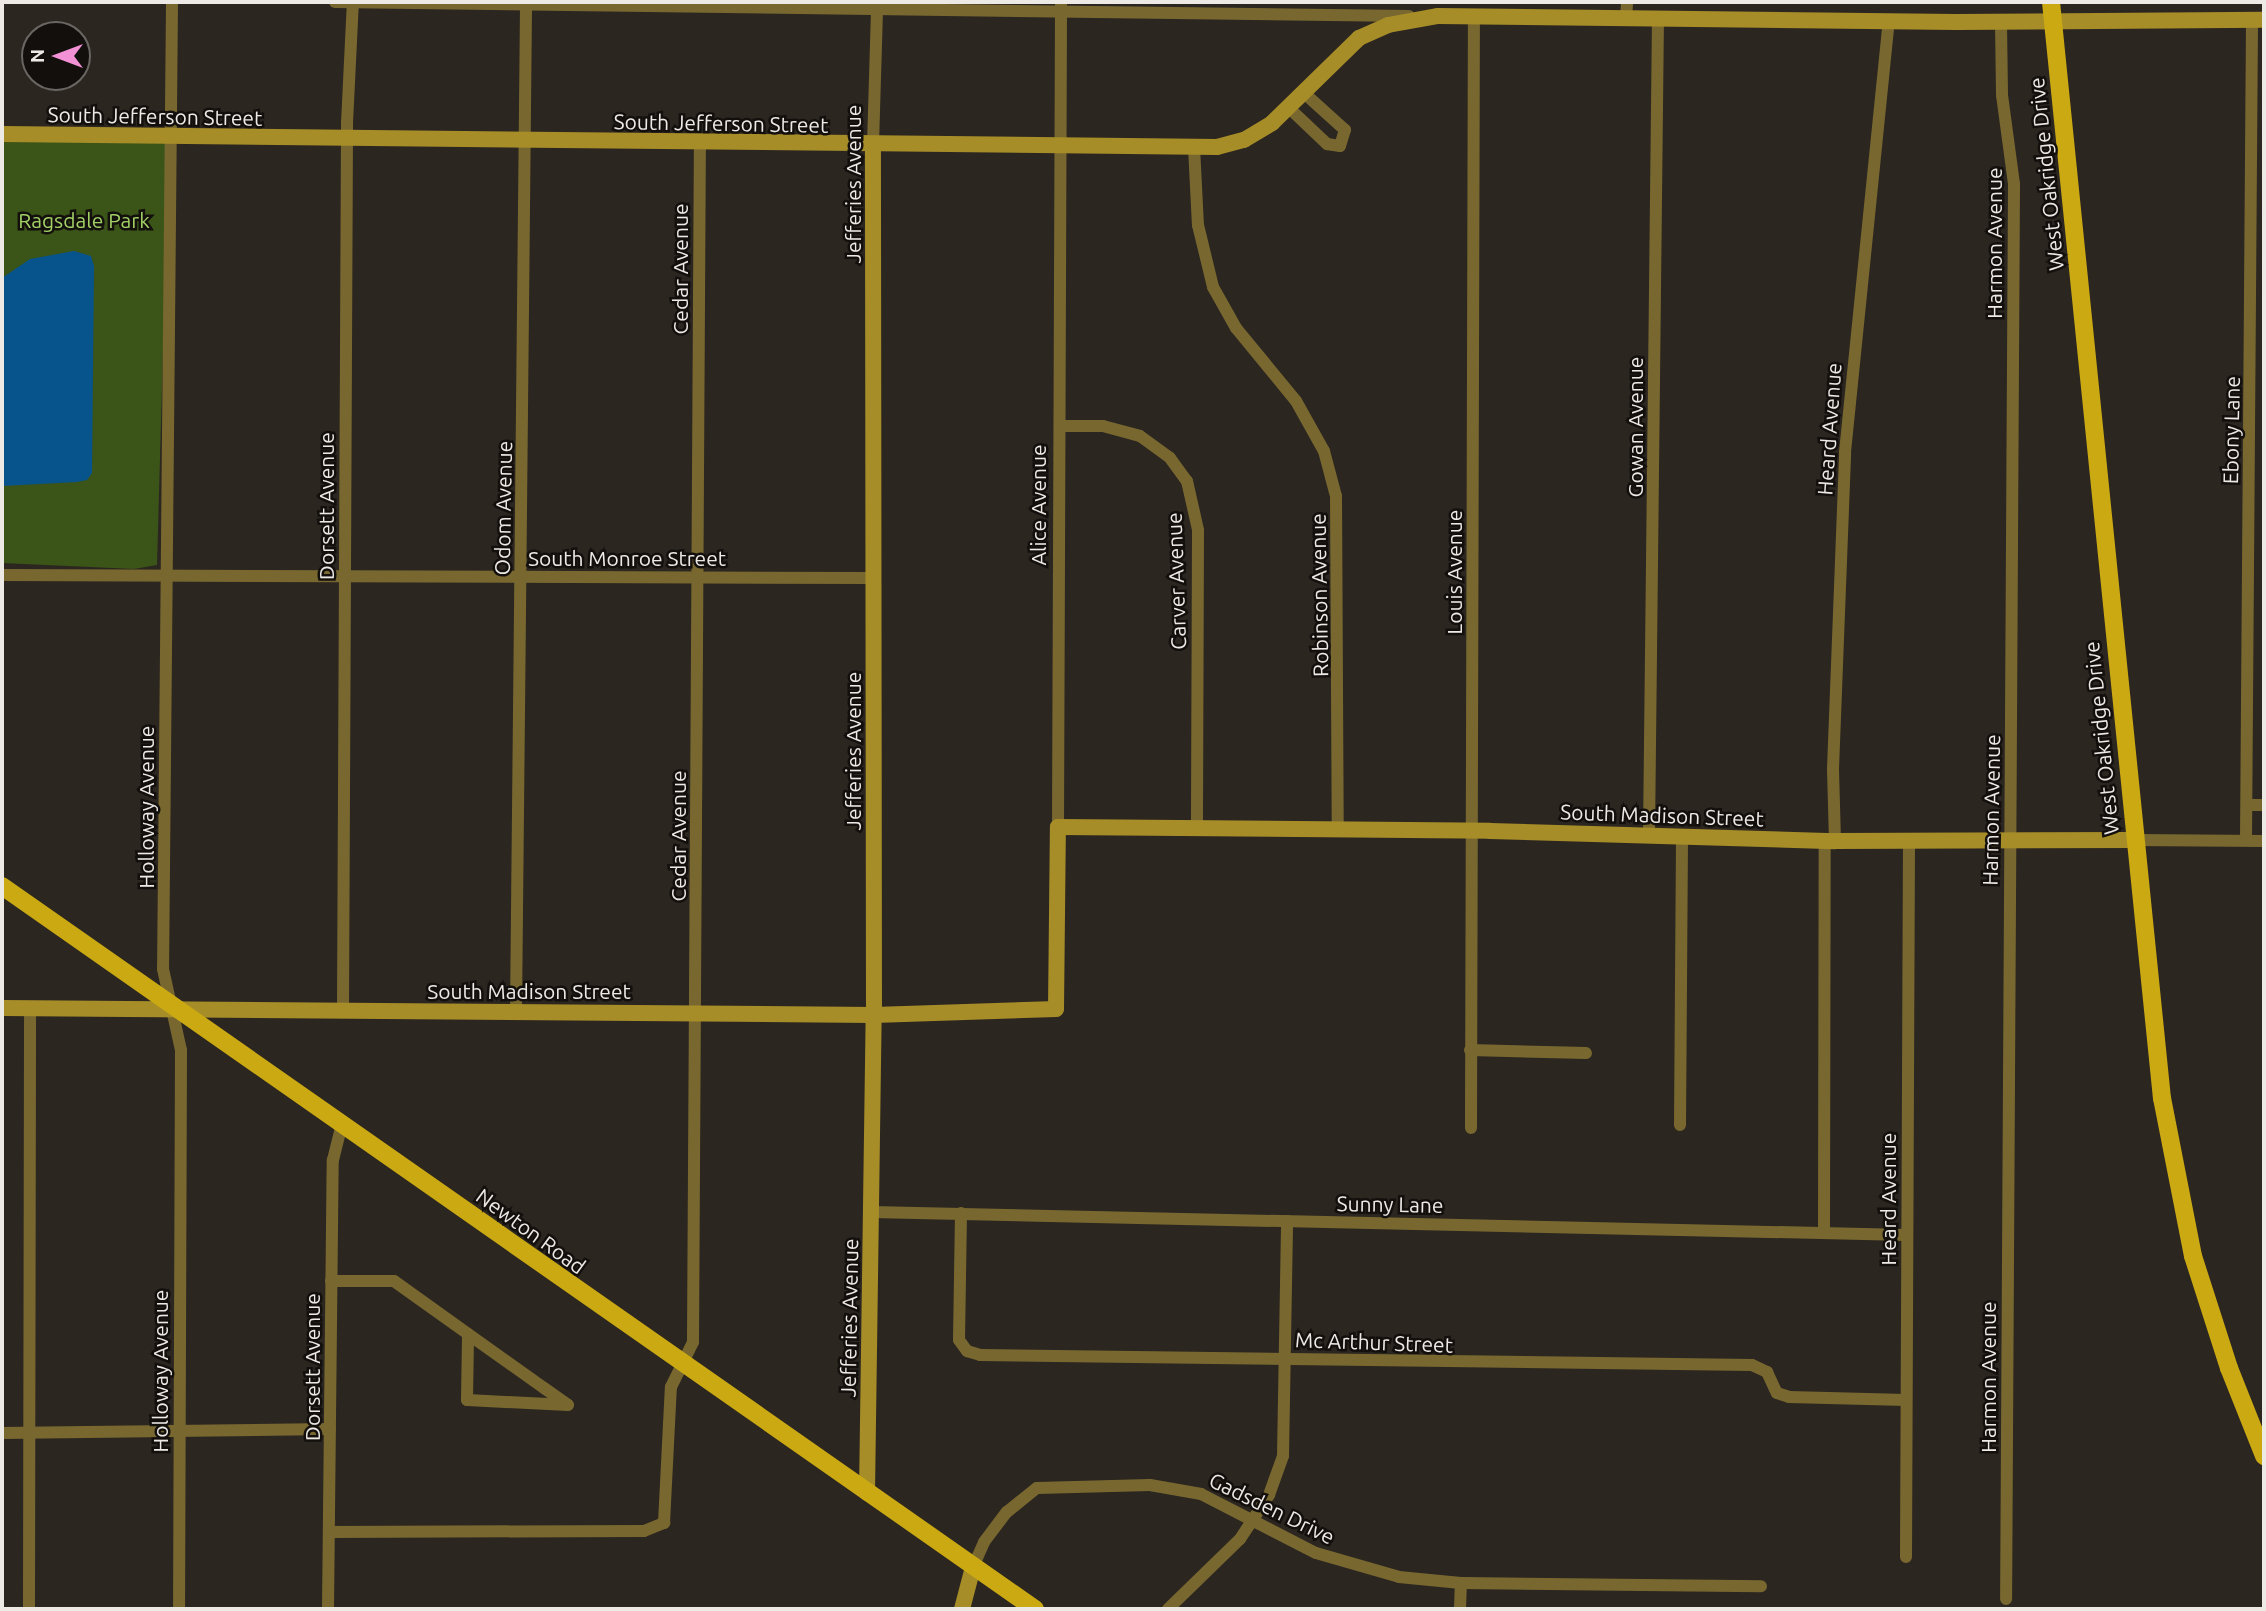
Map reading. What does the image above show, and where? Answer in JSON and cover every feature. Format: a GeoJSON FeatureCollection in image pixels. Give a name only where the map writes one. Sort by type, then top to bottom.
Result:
{"type":"FeatureCollection","features":[{"type":"Feature","properties":{"kind":"main road","name":"West Oakridge Drive"},"geometry":{"type":"LineString","coordinates":[[2050,2],[2157,1059],[2175,1177],[2216,1330],[2264,1456]]}},
{"type":"Feature","properties":{"kind":"main road","name":"Newton Road"},"geometry":{"type":"LineString","coordinates":[[2,886],[171,1008],[342,1125],[681,1365],[1035,1609]]}},
{"type":"Feature","properties":{"kind":"street","name":"Holloway Avenue"},"geometry":{"type":"LineString","coordinates":[[172,2],[163,969],[181,1050],[179,1609]]}},
{"type":"Feature","properties":{"kind":"street"},"geometry":{"type":"LineString","coordinates":[[335,2],[877,9],[934,5],[1438,16]]}},
{"type":"Feature","properties":{"kind":"street","name":"Dorsett Avenue"},"geometry":{"type":"LineString","coordinates":[[343,1011],[347,139],[353,2]]}},
{"type":"Feature","properties":{"kind":"street","name":"Odom Avenue"},"geometry":{"type":"LineString","coordinates":[[516,1012],[526,4]]}},
{"type":"Feature","properties":{"kind":"street","name":"Alice Avenue"},"geometry":{"type":"LineString","coordinates":[[1056,1009],[1061,7]]}},
{"type":"Feature","properties":{"kind":"street","name":"Jefferies Avenue"},"geometry":{"type":"LineString","coordinates":[[867,1493],[874,1015],[873,145],[877,9]]}},
{"type":"Feature","properties":{"kind":"street","name":"South Jefferson Street"},"geometry":{"type":"LineString","coordinates":[[2,134],[700,144],[1194,147],[1244,140],[1288,107],[1359,38],[1388,25],[1438,16],[1627,10],[1658,19],[2001,23],[2258,20]]}},
{"type":"Feature","properties":{"kind":"street","name":"Louis Avenue"},"geometry":{"type":"LineString","coordinates":[[1471,1128],[1474,16]]}},
{"type":"Feature","properties":{"kind":"street","name":"Gowan Avenue"},"geometry":{"type":"LineString","coordinates":[[1649,835],[1658,19]]}},
{"type":"Feature","properties":{"kind":"street","name":"Ebony Lane"},"geometry":{"type":"LineString","coordinates":[[2246,841],[2251,356],[2259,150],[2258,20]]}},
{"type":"Feature","properties":{"kind":"street","name":"Heard Avenue"},"geometry":{"type":"LineString","coordinates":[[1824,1233],[1830,841],[1845,452],[1889,21]]}},
{"type":"Feature","properties":{"kind":"street","name":"Harmon Avenue"},"geometry":{"type":"LineString","coordinates":[[2001,23],[2002,95],[2014,184],[2006,1599]]}},
{"type":"Feature","properties":{"kind":"street"},"geometry":{"type":"LineString","coordinates":[[1288,107],[1332,147],[1344,141],[1345,130],[1303,92]]}},
{"type":"Feature","properties":{"kind":"street","name":"Cedar Avenue"},"geometry":{"type":"LineString","coordinates":[[329,1532],[644,1531],[664,1522],[671,1387],[693,1342],[700,144]]}},
{"type":"Feature","properties":{"kind":"street","name":"Robinson Avenue"},"geometry":{"type":"LineString","coordinates":[[1194,147],[1198,225],[1213,287],[1236,328],[1296,401],[1324,451],[1336,496],[1338,830]]}},
{"type":"Feature","properties":{"kind":"street"},"geometry":{"type":"LineString","coordinates":[[2251,356],[2264,356]]}},
{"type":"Feature","properties":{"kind":"street","name":"Carver Avenue"},"geometry":{"type":"LineString","coordinates":[[1060,426],[1103,426],[1140,436],[1170,458],[1188,481],[1198,530],[1197,828]]}},
{"type":"Feature","properties":{"kind":"street","name":"South Monroe Street"},"geometry":{"type":"LineString","coordinates":[[2,575],[874,578]]}},
{"type":"Feature","properties":{"kind":"street"},"geometry":{"type":"LineString","coordinates":[[2248,805],[2264,805]]}},
{"type":"Feature","properties":{"kind":"street","name":"South Madison Street"},"geometry":{"type":"LineString","coordinates":[[1058,827],[1472,831],[1909,842],[2264,841]]}},
{"type":"Feature","properties":{"kind":"street"},"geometry":{"type":"LineString","coordinates":[[1680,1125],[1682,837]]}},
{"type":"Feature","properties":{"kind":"street","name":"Heard Avenue"},"geometry":{"type":"LineString","coordinates":[[1906,1557],[1909,842]]}},
{"type":"Feature","properties":{"kind":"street","name":"South Madison Street"},"geometry":{"type":"LineString","coordinates":[[2,1008],[874,1015],[1056,1009]]}},
{"type":"Feature","properties":{"kind":"street"},"geometry":{"type":"LineString","coordinates":[[29,1609],[30,1008]]}},
{"type":"Feature","properties":{"kind":"street"},"geometry":{"type":"LineString","coordinates":[[1470,1050],[1586,1053]]}},
{"type":"Feature","properties":{"kind":"street","name":"Dorsett Avenue"},"geometry":{"type":"LineString","coordinates":[[328,1609],[333,1160],[342,1125]]}},
{"type":"Feature","properties":{"kind":"street","name":"Sunny Lane"},"geometry":{"type":"LineString","coordinates":[[871,1212],[1907,1235]]}},
{"type":"Feature","properties":{"kind":"street","name":"Mc Arthur Street"},"geometry":{"type":"LineString","coordinates":[[961,1213],[958,1326],[959,1340],[967,1351],[1752,1366],[1767,1372],[1777,1392],[1789,1397],[1906,1400]]}},
{"type":"Feature","properties":{"kind":"street"},"geometry":{"type":"LineString","coordinates":[[1168,1609],[1253,1521],[1269,1495],[1283,1456],[1287,1221]]}},
{"type":"Feature","properties":{"kind":"street"},"geometry":{"type":"LineString","coordinates":[[331,1281],[394,1281],[568,1405],[467,1400],[468,1334]]}},
{"type":"Feature","properties":{"kind":"street"},"geometry":{"type":"LineString","coordinates":[[2,1433],[330,1429]]}},
{"type":"Feature","properties":{"kind":"street","name":"Gadsden Drive"},"geometry":{"type":"LineString","coordinates":[[973,1567],[984,1542],[1007,1512],[1024,1494],[1044,1486],[1181,1488],[1221,1502],[1253,1521],[1342,1562],[1399,1577],[1461,1583],[1761,1586]]}},
{"type":"Feature","properties":{"kind":"street"},"geometry":{"type":"LineString","coordinates":[[962,1609],[973,1567]]}},
{"type":"Feature","properties":{"kind":"street"},"geometry":{"type":"LineString","coordinates":[[1460,1609],[1461,1583]]}},
{"type":"Feature","properties":{"kind":"green space","name":"Ragsdale Park"},"geometry":{"type":"Polygon","coordinates":[[[2,136],[169,138],[157,565],[134,569],[2,563],[2,136]]]}},
{"type":"Feature","properties":{"kind":"water"},"geometry":{"type":"Polygon","coordinates":[[[74,251],[91,256],[94,266],[92,473],[87,480],[77,482],[2,486],[2,278],[30,259],[74,251]]]}}]}
